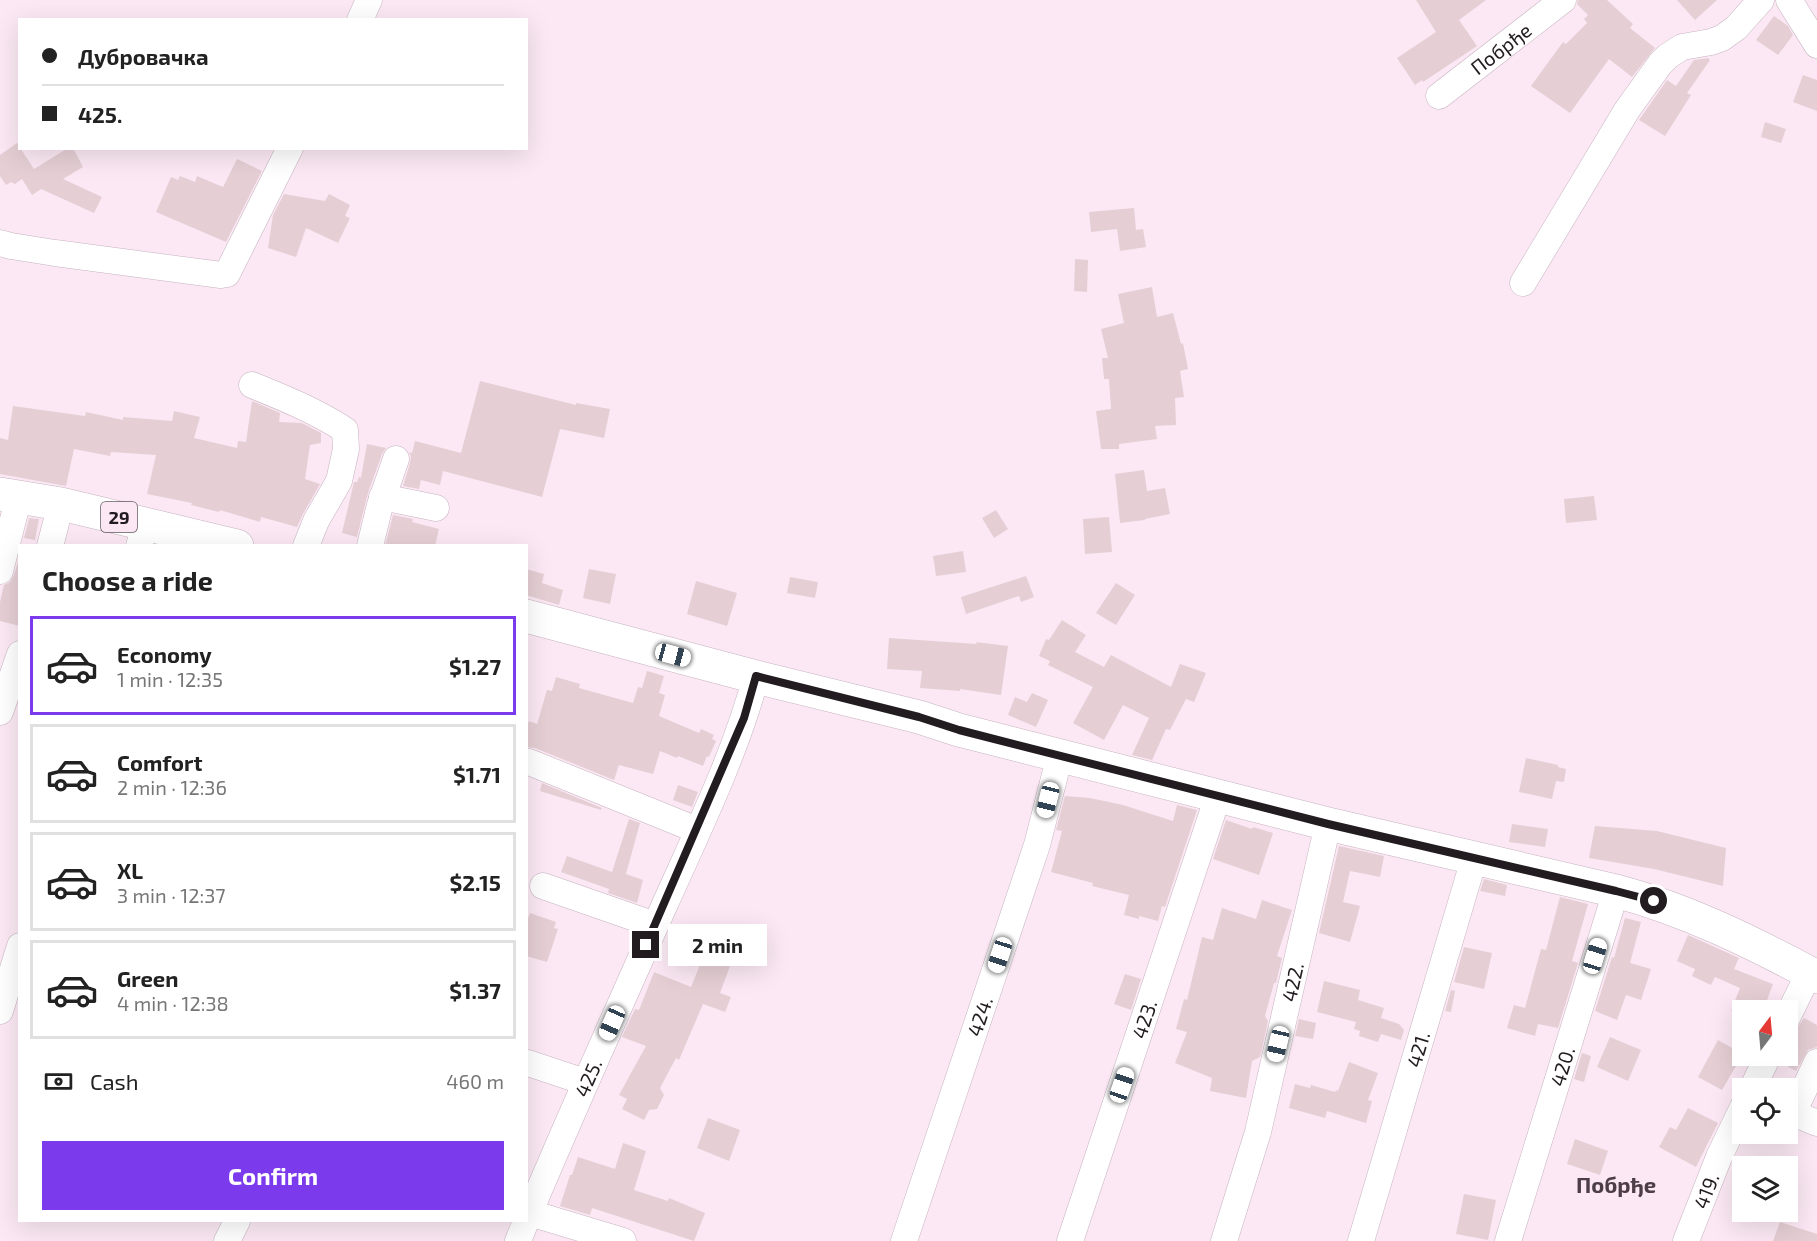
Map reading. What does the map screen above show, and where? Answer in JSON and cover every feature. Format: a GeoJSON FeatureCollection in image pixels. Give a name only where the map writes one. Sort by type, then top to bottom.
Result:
{"type":"FeatureCollection","features":[{"type":"Feature","properties":{"kind":"main road","name":"29"},"geometry":{"type":"LineString","coordinates":[[9,495],[60,504],[143,535],[220,544]]}},
{"type":"Feature","properties":{"kind":"main road"},"geometry":{"type":"LineString","coordinates":[[528,617],[1328,824],[1654,901],[1725,930],[1813,975]]}},
{"type":"Feature","properties":{"kind":"street"},"geometry":{"type":"LineString","coordinates":[[361,18],[369,0]]}},
{"type":"Feature","properties":{"kind":"street","name":"Побрђе"},"geometry":{"type":"LineString","coordinates":[[1439,96],[1563,0]]}},
{"type":"Feature","properties":{"kind":"street"},"geometry":{"type":"LineString","coordinates":[[1523,283],[1627,110],[1660,64],[1682,47],[1722,38],[1736,28],[1761,0]]}},
{"type":"Feature","properties":{"kind":"street"},"geometry":{"type":"LineString","coordinates":[[1792,1],[1817,45]]}},
{"type":"Feature","properties":{"kind":"street"},"geometry":{"type":"LineString","coordinates":[[0,243],[66,254],[226,274],[289,150]]}},
{"type":"Feature","properties":{"kind":"street"},"geometry":{"type":"LineString","coordinates":[[252,385],[289,400],[345,430],[346,449],[339,481],[316,521],[307,544]]}},
{"type":"Feature","properties":{"kind":"street"},"geometry":{"type":"LineString","coordinates":[[370,544],[382,498],[396,459]]}},
{"type":"Feature","properties":{"kind":"street"},"geometry":{"type":"LineString","coordinates":[[0,571],[9,495]]}},
{"type":"Feature","properties":{"kind":"street"},"geometry":{"type":"LineString","coordinates":[[382,498],[436,508]]}},
{"type":"Feature","properties":{"kind":"street"},"geometry":{"type":"LineString","coordinates":[[50,544],[60,504]]}},
{"type":"Feature","properties":{"kind":"street"},"geometry":{"type":"LineString","coordinates":[[0,712],[18,660]]}},
{"type":"Feature","properties":{"kind":"street","name":"425."},"geometry":{"type":"LineString","coordinates":[[528,1218],[536,1172],[585,1083],[697,830],[744,718],[756,676]]}},
{"type":"Feature","properties":{"kind":"street","name":"424."},"geometry":{"type":"LineString","coordinates":[[904,1241],[1037,845],[1060,755]]}},
{"type":"Feature","properties":{"kind":"street"},"geometry":{"type":"LineString","coordinates":[[529,762],[697,830]]}},
{"type":"Feature","properties":{"kind":"street","name":"423."},"geometry":{"type":"LineString","coordinates":[[1070,1241],[1218,796]]}},
{"type":"Feature","properties":{"kind":"street","name":"422."},"geometry":{"type":"LineString","coordinates":[[1224,1241],[1258,1132],[1328,824]]}},
{"type":"Feature","properties":{"kind":"street","name":"421."},"geometry":{"type":"LineString","coordinates":[[1361,1241],[1474,859]]}},
{"type":"Feature","properties":{"kind":"street"},"geometry":{"type":"LineString","coordinates":[[543,886],[655,925]]}},
{"type":"Feature","properties":{"kind":"street","name":"420."},"geometry":{"type":"LineString","coordinates":[[1508,1241],[1616,891]]}},
{"type":"Feature","properties":{"kind":"street"},"geometry":{"type":"LineString","coordinates":[[0,1011],[18,952]]}},
{"type":"Feature","properties":{"kind":"street"},"geometry":{"type":"LineString","coordinates":[[1798,1000],[1813,975]]}},
{"type":"Feature","properties":{"kind":"street"},"geometry":{"type":"LineString","coordinates":[[1817,1062],[1793,1113],[1817,1123]]}},
{"type":"Feature","properties":{"kind":"street"},"geometry":{"type":"LineString","coordinates":[[528,1063],[585,1083]]}},
{"type":"Feature","properties":{"kind":"street","name":"419."},"geometry":{"type":"LineString","coordinates":[[1686,1241],[1732,1130]]}},
{"type":"Feature","properties":{"kind":"street"},"geometry":{"type":"LineString","coordinates":[[528,1218],[623,1241]]}},
{"type":"Feature","properties":{"kind":"street"},"geometry":{"type":"LineString","coordinates":[[227,1241],[236,1222]]}},
{"type":"Feature","properties":{"kind":"street","name":"425."},"geometry":{"type":"LineString","coordinates":[[518,1241],[526,1222]]}},
{"type":"Feature","properties":{"kind":"building"},"geometry":{"type":"Polygon","coordinates":[[[1416,0],[1486,0],[1459,20],[1477,46],[1415,85],[1397,58],[1436,32],[1416,0]]]}},
{"type":"Feature","properties":{"kind":"building"},"geometry":{"type":"Polygon","coordinates":[[[1578,0],[1607,0],[1633,24],[1630,28],[1655,48],[1632,77],[1609,59],[1570,113],[1531,86],[1563,42],[1566,44],[1587,23],[1584,19],[1588,15],[1577,4],[1578,0]]]}},
{"type":"Feature","properties":{"kind":"building"},"geometry":{"type":"Polygon","coordinates":[[[1677,0],[1717,0],[1695,20],[1677,0]]]}},
{"type":"Feature","properties":{"kind":"building"},"geometry":{"type":"Polygon","coordinates":[[[1774,16],[1788,26],[1793,35],[1778,55],[1756,40],[1774,16]]]}},
{"type":"Feature","properties":{"kind":"building"},"geometry":{"type":"Polygon","coordinates":[[[1708,58],[1710,60],[1687,93],[1691,95],[1665,136],[1639,120],[1667,80],[1676,86],[1694,60],[1708,58]]]}},
{"type":"Feature","properties":{"kind":"building"},"geometry":{"type":"Polygon","coordinates":[[[1803,75],[1817,80],[1817,111],[1793,102],[1803,75]]]}},
{"type":"Feature","properties":{"kind":"building"},"geometry":{"type":"Polygon","coordinates":[[[1765,122],[1786,129],[1781,143],[1761,137],[1765,122]]]}},
{"type":"Feature","properties":{"kind":"building"},"geometry":{"type":"Polygon","coordinates":[[[17,143],[18,150],[22,150],[34,169],[65,150],[74,150],[83,167],[63,179],[102,197],[94,213],[41,189],[32,195],[22,179],[15,184],[11,182],[6,185],[0,176],[0,155],[17,143]]]}},
{"type":"Feature","properties":{"kind":"building"},"geometry":{"type":"Polygon","coordinates":[[[237,159],[262,171],[226,242],[156,212],[171,177],[178,180],[180,176],[195,182],[197,176],[223,187],[237,159]]]}},
{"type":"Feature","properties":{"kind":"building"},"geometry":{"type":"Polygon","coordinates":[[[284,194],[325,201],[329,194],[350,205],[345,216],[350,218],[338,243],[306,228],[296,257],[268,248],[273,215],[284,194]]]}},
{"type":"Feature","properties":{"kind":"building"},"geometry":{"type":"Polygon","coordinates":[[[1134,208],[1136,230],[1143,229],[1146,247],[1120,251],[1117,229],[1091,232],[1089,212],[1134,208]]]}},
{"type":"Feature","properties":{"kind":"building"},"geometry":{"type":"Polygon","coordinates":[[[1075,259],[1088,260],[1087,292],[1074,291],[1075,259]]]}},
{"type":"Feature","properties":{"kind":"building"},"geometry":{"type":"Polygon","coordinates":[[[1152,287],[1157,317],[1173,313],[1181,344],[1183,343],[1188,369],[1180,371],[1184,397],[1175,398],[1176,425],[1155,426],[1157,439],[1119,444],[1119,449],[1101,449],[1096,411],[1111,409],[1109,379],[1104,379],[1102,358],[1108,358],[1101,329],[1124,323],[1118,294],[1152,287]]]}},
{"type":"Feature","properties":{"kind":"building"},"geometry":{"type":"Polygon","coordinates":[[[480,381],[576,405],[576,403],[610,409],[604,438],[560,429],[542,497],[443,471],[440,485],[421,480],[419,489],[403,486],[410,463],[409,452],[412,453],[415,441],[461,453],[480,381]]]}},
{"type":"Feature","properties":{"kind":"building"},"geometry":{"type":"Polygon","coordinates":[[[252,401],[280,413],[279,422],[302,423],[321,433],[321,443],[310,445],[305,479],[320,484],[297,527],[261,517],[260,522],[220,510],[219,512],[191,505],[192,503],[147,494],[156,455],[111,452],[110,456],[74,449],[66,486],[0,474],[0,438],[8,440],[13,406],[85,416],[86,412],[123,420],[123,417],[172,421],[174,411],[200,417],[194,438],[237,448],[238,441],[246,442],[252,401]]]}},
{"type":"Feature","properties":{"kind":"building"},"geometry":{"type":"Polygon","coordinates":[[[367,444],[386,448],[368,493],[357,537],[342,533],[354,482],[357,482],[359,477],[361,478],[367,444]]]}},
{"type":"Feature","properties":{"kind":"building"},"geometry":{"type":"Polygon","coordinates":[[[1144,470],[1147,491],[1165,488],[1170,514],[1120,523],[1115,474],[1144,470]]]}},
{"type":"Feature","properties":{"kind":"building"},"geometry":{"type":"Polygon","coordinates":[[[1594,496],[1597,520],[1566,523],[1564,499],[1594,496]]]}},
{"type":"Feature","properties":{"kind":"building"},"geometry":{"type":"Polygon","coordinates":[[[996,510],[1008,529],[994,538],[982,518],[996,510]]]}},
{"type":"Feature","properties":{"kind":"building"},"geometry":{"type":"Polygon","coordinates":[[[393,515],[413,519],[412,522],[439,529],[435,544],[386,544],[393,515]]]}},
{"type":"Feature","properties":{"kind":"building"},"geometry":{"type":"Polygon","coordinates":[[[1109,517],[1112,552],[1085,554],[1083,519],[1109,517]]]}},
{"type":"Feature","properties":{"kind":"building"},"geometry":{"type":"Polygon","coordinates":[[[29,518],[39,519],[35,540],[24,538],[29,518]]]}},
{"type":"Feature","properties":{"kind":"building"},"geometry":{"type":"Polygon","coordinates":[[[963,551],[966,572],[936,576],[933,556],[963,551]]]}},
{"type":"Feature","properties":{"kind":"building"},"geometry":{"type":"Polygon","coordinates":[[[18,562],[18,626],[0,621],[0,602],[4,585],[10,582],[18,562]]]}},
{"type":"Feature","properties":{"kind":"building"},"geometry":{"type":"Polygon","coordinates":[[[589,569],[616,574],[610,604],[583,598],[589,569]]]}},
{"type":"Feature","properties":{"kind":"building"},"geometry":{"type":"Polygon","coordinates":[[[528,570],[544,574],[542,583],[563,590],[559,605],[528,596],[528,570]]]}},
{"type":"Feature","properties":{"kind":"building"},"geometry":{"type":"Polygon","coordinates":[[[1026,576],[1034,597],[1021,602],[1019,596],[966,614],[961,597],[1026,576]]]}},
{"type":"Feature","properties":{"kind":"building"},"geometry":{"type":"Polygon","coordinates":[[[790,577],[818,582],[815,598],[787,593],[790,577]]]}},
{"type":"Feature","properties":{"kind":"building"},"geometry":{"type":"Polygon","coordinates":[[[696,581],[737,593],[727,626],[687,614],[696,581]]]}},
{"type":"Feature","properties":{"kind":"building"},"geometry":{"type":"Polygon","coordinates":[[[1116,583],[1135,595],[1116,625],[1096,613],[1116,583]]]}},
{"type":"Feature","properties":{"kind":"building"},"geometry":{"type":"Polygon","coordinates":[[[1062,620],[1086,635],[1075,652],[1104,667],[1111,655],[1171,687],[1180,664],[1206,673],[1194,702],[1186,699],[1170,730],[1166,729],[1152,760],[1132,755],[1149,718],[1123,705],[1104,740],[1073,723],[1093,687],[1048,665],[1050,661],[1039,656],[1046,639],[1049,640],[1062,620]]]}},
{"type":"Feature","properties":{"kind":"building"},"geometry":{"type":"Polygon","coordinates":[[[889,638],[977,644],[976,642],[1008,646],[1001,695],[960,689],[960,691],[920,688],[922,671],[887,669],[889,638]]]}},
{"type":"Feature","properties":{"kind":"building"},"geometry":{"type":"Polygon","coordinates":[[[647,671],[664,676],[659,693],[665,695],[659,716],[699,733],[701,729],[714,735],[712,739],[716,741],[703,766],[660,751],[653,774],[619,765],[614,780],[528,747],[529,721],[537,724],[547,690],[552,691],[556,677],[580,684],[579,688],[633,703],[638,687],[642,688],[647,671]]]}},
{"type":"Feature","properties":{"kind":"building"},"geometry":{"type":"Polygon","coordinates":[[[1032,693],[1048,700],[1036,727],[1008,715],[1015,697],[1027,702],[1032,693]]]}},
{"type":"Feature","properties":{"kind":"building"},"geometry":{"type":"Polygon","coordinates":[[[1526,758],[1566,769],[1564,782],[1556,781],[1552,799],[1519,792],[1526,758]]]}},
{"type":"Feature","properties":{"kind":"building"},"geometry":{"type":"Polygon","coordinates":[[[542,783],[602,808],[601,810],[540,791],[542,783]]]}},
{"type":"Feature","properties":{"kind":"building"},"geometry":{"type":"Polygon","coordinates":[[[678,785],[698,792],[692,807],[673,800],[678,785]]]}},
{"type":"Feature","properties":{"kind":"building"},"geometry":{"type":"Polygon","coordinates":[[[1065,796],[1090,798],[1123,805],[1173,821],[1177,805],[1197,810],[1165,907],[1162,906],[1158,921],[1124,915],[1129,895],[1092,886],[1093,883],[1051,872],[1062,831],[1056,830],[1065,796]]]}},
{"type":"Feature","properties":{"kind":"building"},"geometry":{"type":"Polygon","coordinates":[[[629,819],[640,823],[626,874],[643,880],[637,903],[608,893],[609,889],[561,872],[567,856],[612,872],[629,819]]]}},
{"type":"Feature","properties":{"kind":"building"},"geometry":{"type":"Polygon","coordinates":[[[1226,820],[1273,833],[1259,875],[1213,859],[1226,820]]]}},
{"type":"Feature","properties":{"kind":"building"},"geometry":{"type":"Polygon","coordinates":[[[1512,824],[1548,829],[1545,847],[1509,842],[1512,824]]]}},
{"type":"Feature","properties":{"kind":"building"},"geometry":{"type":"Polygon","coordinates":[[[1595,826],[1657,831],[1726,848],[1723,886],[1654,869],[1589,858],[1595,826]]]}},
{"type":"Feature","properties":{"kind":"building"},"geometry":{"type":"Polygon","coordinates":[[[1339,846],[1384,856],[1380,877],[1350,871],[1343,902],[1360,906],[1350,942],[1319,933],[1339,846]]]}},
{"type":"Feature","properties":{"kind":"building"},"geometry":{"type":"Polygon","coordinates":[[[1484,879],[1507,885],[1505,896],[1480,891],[1484,879]]]}},
{"type":"Feature","properties":{"kind":"building"},"geometry":{"type":"Polygon","coordinates":[[[1560,897],[1588,904],[1572,961],[1578,963],[1558,1028],[1538,1024],[1535,1036],[1507,1028],[1514,1005],[1525,1008],[1541,949],[1546,950],[1560,897]]]}},
{"type":"Feature","properties":{"kind":"building"},"geometry":{"type":"Polygon","coordinates":[[[1262,900],[1292,910],[1277,956],[1282,958],[1265,1016],[1268,1021],[1260,1057],[1252,1061],[1246,1098],[1210,1091],[1212,1078],[1175,1063],[1187,1032],[1176,1029],[1184,999],[1187,1000],[1202,937],[1213,940],[1222,908],[1256,919],[1262,900]]]}},
{"type":"Feature","properties":{"kind":"building"},"geometry":{"type":"Polygon","coordinates":[[[530,913],[556,922],[554,928],[558,929],[547,962],[528,957],[530,913]]]}},
{"type":"Feature","properties":{"kind":"building"},"geometry":{"type":"Polygon","coordinates":[[[1625,918],[1641,922],[1630,963],[1651,969],[1641,1000],[1626,995],[1617,1020],[1595,1011],[1612,957],[1614,958],[1625,918]]]}},
{"type":"Feature","properties":{"kind":"building"},"geometry":{"type":"Polygon","coordinates":[[[1688,935],[1739,958],[1734,969],[1773,984],[1767,1000],[1735,1000],[1740,988],[1715,977],[1711,985],[1692,976],[1695,969],[1677,961],[1688,935]]]}},
{"type":"Feature","properties":{"kind":"building"},"geometry":{"type":"Polygon","coordinates":[[[1464,947],[1492,953],[1484,989],[1454,982],[1464,947]]]}},
{"type":"Feature","properties":{"kind":"building"},"geometry":{"type":"Polygon","coordinates":[[[704,955],[730,966],[720,993],[731,997],[725,1012],[703,1004],[679,1060],[676,1058],[660,1088],[664,1095],[657,1109],[649,1110],[644,1120],[622,1109],[627,1099],[619,1095],[646,1046],[622,1037],[635,1009],[639,1010],[654,972],[691,987],[704,955]]]}},
{"type":"Feature","properties":{"kind":"building"},"geometry":{"type":"Polygon","coordinates":[[[1125,974],[1141,979],[1131,1010],[1114,1004],[1125,974]]]}},
{"type":"Feature","properties":{"kind":"building"},"geometry":{"type":"Polygon","coordinates":[[[1324,981],[1360,990],[1358,1000],[1384,1008],[1381,1018],[1399,1024],[1404,1030],[1401,1040],[1381,1034],[1378,1042],[1359,1036],[1360,1031],[1354,1029],[1356,1022],[1317,1012],[1324,981]]]}},
{"type":"Feature","properties":{"kind":"building"},"geometry":{"type":"Polygon","coordinates":[[[1451,990],[1455,991],[1451,1012],[1445,1011],[1451,990]]]}},
{"type":"Feature","properties":{"kind":"building"},"geometry":{"type":"Polygon","coordinates":[[[1804,1018],[1817,1025],[1817,1047],[1808,1050],[1796,1071],[1788,1066],[1798,1066],[1798,1027],[1804,1018]]]}},
{"type":"Feature","properties":{"kind":"building"},"geometry":{"type":"Polygon","coordinates":[[[1299,1019],[1316,1023],[1313,1039],[1295,1036],[1299,1019]]]}},
{"type":"Feature","properties":{"kind":"building"},"geometry":{"type":"Polygon","coordinates":[[[1610,1037],[1641,1050],[1628,1081],[1597,1067],[1610,1037]]]}},
{"type":"Feature","properties":{"kind":"building"},"geometry":{"type":"Polygon","coordinates":[[[1718,1040],[1732,1048],[1732,1066],[1736,1066],[1722,1090],[1698,1077],[1718,1040]]]}},
{"type":"Feature","properties":{"kind":"building"},"geometry":{"type":"Polygon","coordinates":[[[1582,1053],[1591,1056],[1584,1082],[1574,1079],[1582,1053]]]}},
{"type":"Feature","properties":{"kind":"building"},"geometry":{"type":"Polygon","coordinates":[[[1349,1062],[1378,1073],[1368,1100],[1372,1101],[1366,1123],[1327,1111],[1325,1118],[1289,1108],[1295,1084],[1338,1091],[1349,1062]]]}},
{"type":"Feature","properties":{"kind":"building"},"geometry":{"type":"Polygon","coordinates":[[[1688,1108],[1718,1123],[1696,1167],[1659,1147],[1670,1127],[1676,1130],[1688,1108]]]}},
{"type":"Feature","properties":{"kind":"building"},"geometry":{"type":"Polygon","coordinates":[[[708,1118],[740,1130],[729,1161],[697,1148],[708,1118]]]}},
{"type":"Feature","properties":{"kind":"building"},"geometry":{"type":"Polygon","coordinates":[[[1575,1139],[1608,1151],[1600,1175],[1567,1164],[1575,1139]]]}},
{"type":"Feature","properties":{"kind":"building"},"geometry":{"type":"Polygon","coordinates":[[[623,1143],[646,1151],[634,1190],[668,1201],[669,1198],[705,1213],[694,1241],[592,1208],[590,1215],[560,1206],[578,1157],[615,1169],[623,1143]]]}},
{"type":"Feature","properties":{"kind":"building"},"geometry":{"type":"Polygon","coordinates":[[[1464,1194],[1496,1200],[1488,1240],[1456,1234],[1464,1194]]]}},
{"type":"Feature","properties":{"kind":"building"},"geometry":{"type":"Polygon","coordinates":[[[1780,1222],[1817,1234],[1817,1241],[1773,1241],[1780,1222]]]}},
{"type":"Feature","properties":{"kind":"district","name":"Побрђе"},"geometry":{"type":"Point","coordinates":[1616,1184]}},
{"type":"Feature","properties":{"kind":"route"},"geometry":{"type":"LineString","coordinates":[[646,945],[744,718],[756,676],[1328,824],[1654,901]]}}]}
